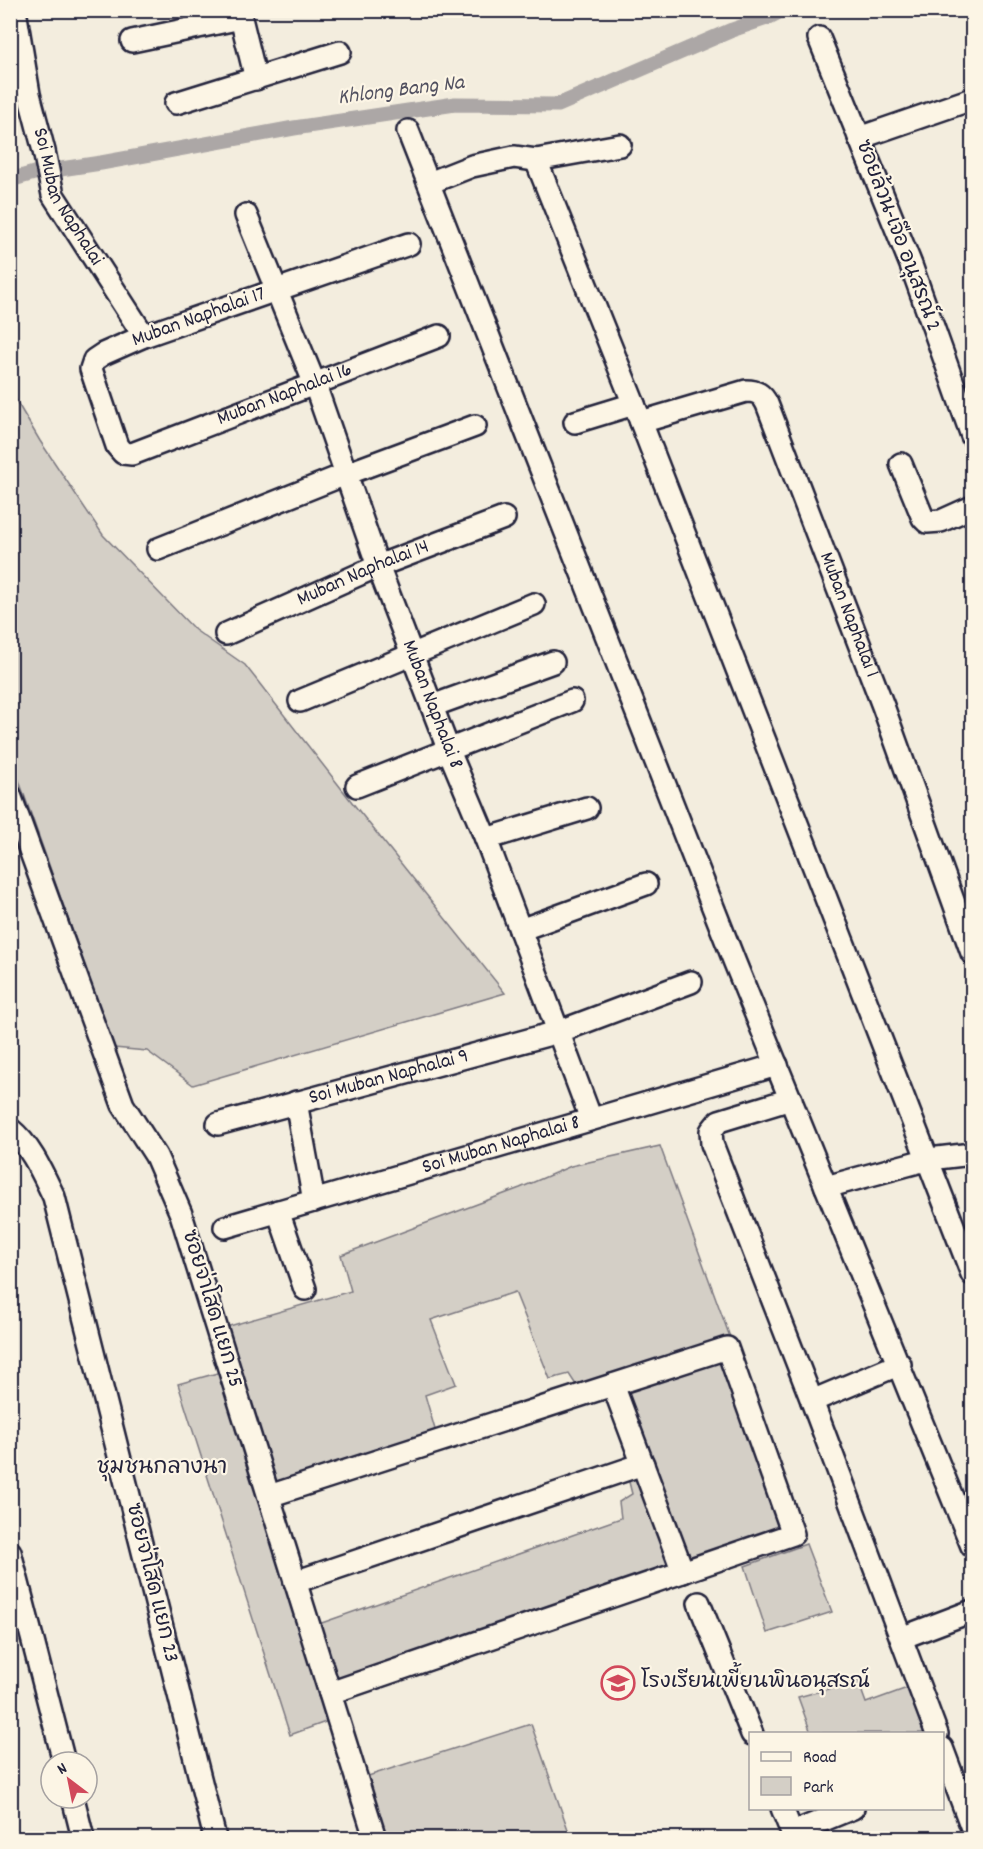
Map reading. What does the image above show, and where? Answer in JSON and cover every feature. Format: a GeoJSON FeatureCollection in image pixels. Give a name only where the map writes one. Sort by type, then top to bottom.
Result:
{"type":"FeatureCollection","features":[{"type":"Feature","properties":{"kind":"street","name":"Soi Muban Naphalai"},"geometry":{"type":"LineString","coordinates":[[15,10],[29,94],[53,195],[144,336]]}},
{"type":"Feature","properties":{"kind":"street"},"geometry":{"type":"LineString","coordinates":[[132,41],[240,14],[256,79]]}},
{"type":"Feature","properties":{"kind":"street","name":"ซอยล้วน-เจือ อนุสรณ์ 2"},"geometry":{"type":"LineString","coordinates":[[819,38],[910,265],[972,436]]}},
{"type":"Feature","properties":{"kind":"street"},"geometry":{"type":"LineString","coordinates":[[176,104],[340,52]]}},
{"type":"Feature","properties":{"kind":"street"},"geometry":{"type":"LineString","coordinates":[[860,138],[972,99]]}},
{"type":"Feature","properties":{"kind":"street"},"geometry":{"type":"LineString","coordinates":[[408,131],[735,963],[900,1364],[972,1546]]}},
{"type":"Feature","properties":{"kind":"street"},"geometry":{"type":"LineString","coordinates":[[429,183],[472,166],[514,157],[536,160],[620,145]]}},
{"type":"Feature","properties":{"kind":"street"},"geometry":{"type":"LineString","coordinates":[[536,160],[638,413],[972,1274]]}},
{"type":"Feature","properties":{"kind":"street","name":"Muban Naphalai 8"},"geometry":{"type":"LineString","coordinates":[[246,215],[314,382],[378,567],[449,751],[486,839],[591,1119]]}},
{"type":"Feature","properties":{"kind":"street","name":"Muban Naphalai 17"},"geometry":{"type":"LineString","coordinates":[[132,454],[123,453],[117,446],[91,369],[94,360],[144,336],[409,244]]}},
{"type":"Feature","properties":{"kind":"street","name":"Muban Naphalai 16"},"geometry":{"type":"LineString","coordinates":[[132,454],[314,382],[439,336]]}},
{"type":"Feature","properties":{"kind":"street","name":"Muban Naphalai 1"},"geometry":{"type":"LineString","coordinates":[[638,413],[746,391],[755,391],[763,396],[883,706],[972,954]]}},
{"type":"Feature","properties":{"kind":"street"},"geometry":{"type":"LineString","coordinates":[[575,422],[638,413]]}},
{"type":"Feature","properties":{"kind":"street"},"geometry":{"type":"LineString","coordinates":[[158,549],[346,474],[475,426]]}},
{"type":"Feature","properties":{"kind":"street"},"geometry":{"type":"LineString","coordinates":[[901,464],[923,518],[927,522],[941,521],[972,507]]}},
{"type":"Feature","properties":{"kind":"street","name":"Muban Naphalai 14"},"geometry":{"type":"LineString","coordinates":[[226,634],[378,567],[504,518]]}},
{"type":"Feature","properties":{"kind":"street"},"geometry":{"type":"LineString","coordinates":[[300,701],[534,604]]}},
{"type":"Feature","properties":{"kind":"street"},"geometry":{"type":"LineString","coordinates":[[432,706],[553,662]]}},
{"type":"Feature","properties":{"kind":"street"},"geometry":{"type":"LineString","coordinates":[[357,786],[572,702]]}},
{"type":"Feature","properties":{"kind":"street","name":"ซอยจ่าโสด แยก 25"},"geometry":{"type":"LineString","coordinates":[[10,795],[119,1097],[156,1156],[181,1214],[375,1839]]}},
{"type":"Feature","properties":{"kind":"street"},"geometry":{"type":"LineString","coordinates":[[486,839],[587,808]]}},
{"type":"Feature","properties":{"kind":"street"},"geometry":{"type":"LineString","coordinates":[[520,930],[646,884]]}},
{"type":"Feature","properties":{"kind":"street","name":"Soi Muban Naphalai 9"},"geometry":{"type":"LineString","coordinates":[[218,1124],[558,1032],[691,982]]}},
{"type":"Feature","properties":{"kind":"street","name":"Soi Muban Naphalai 8"},"geometry":{"type":"LineString","coordinates":[[225,1227],[777,1065]]}},
{"type":"Feature","properties":{"kind":"street"},"geometry":{"type":"LineString","coordinates":[[791,1099],[719,1121],[711,1131],[712,1143],[936,1732]]}},
{"type":"Feature","properties":{"kind":"street"},"geometry":{"type":"LineString","coordinates":[[296,1102],[314,1201]]}},
{"type":"Feature","properties":{"kind":"street","name":"ซอยจ่าโสด แยก 23"},"geometry":{"type":"LineString","coordinates":[[10,1129],[20,1137],[40,1167],[54,1197],[215,1839]]}},
{"type":"Feature","properties":{"kind":"street"},"geometry":{"type":"LineString","coordinates":[[826,1186],[929,1159],[972,1154]]}},
{"type":"Feature","properties":{"kind":"street"},"geometry":{"type":"LineString","coordinates":[[278,1211],[305,1289]]}},
{"type":"Feature","properties":{"kind":"street"},"geometry":{"type":"LineString","coordinates":[[268,1496],[727,1348],[793,1534],[330,1693]]}},
{"type":"Feature","properties":{"kind":"street"},"geometry":{"type":"LineString","coordinates":[[812,1401],[900,1364]]}},
{"type":"Feature","properties":{"kind":"street"},"geometry":{"type":"LineString","coordinates":[[613,1385],[683,1572]]}},
{"type":"Feature","properties":{"kind":"street"},"geometry":{"type":"LineString","coordinates":[[295,1582],[643,1464]]}},
{"type":"Feature","properties":{"kind":"street"},"geometry":{"type":"LineString","coordinates":[[10,1552],[61,1750]]}},
{"type":"Feature","properties":{"kind":"street"},"geometry":{"type":"LineString","coordinates":[[699,1603],[751,1732]]}},
{"type":"Feature","properties":{"kind":"street"},"geometry":{"type":"LineString","coordinates":[[901,1638],[972,1611]]}},
{"type":"Feature","properties":{"kind":"street"},"geometry":{"type":"LineString","coordinates":[[944,1753],[972,1828]]}},
{"type":"Feature","properties":{"kind":"street"},"geometry":{"type":"LineString","coordinates":[[76,1810],[83,1839]]}},
{"type":"Feature","properties":{"kind":"street"},"geometry":{"type":"LineString","coordinates":[[782,1810],[793,1836],[851,1810]]}},
{"type":"Feature","properties":{"kind":"green space"},"geometry":{"type":"Polygon","coordinates":[[[11,392],[40,441],[103,535],[195,630],[245,665],[505,993],[193,1085],[147,1051],[114,1048],[11,758],[11,392]]]}},
{"type":"Feature","properties":{"kind":"green space"},"geometry":{"type":"Polygon","coordinates":[[[660,1146],[730,1337],[578,1388],[569,1374],[550,1379],[515,1292],[431,1320],[456,1384],[425,1395],[436,1433],[276,1483],[226,1327],[351,1291],[341,1255],[520,1188],[571,1166],[660,1146]]]}},
{"type":"Feature","properties":{"kind":"green space"},"geometry":{"type":"Polygon","coordinates":[[[724,1355],[785,1531],[692,1562],[623,1388],[724,1355]]]}},
{"type":"Feature","properties":{"kind":"green space"},"geometry":{"type":"Polygon","coordinates":[[[221,1372],[331,1720],[290,1735],[178,1384],[221,1372]]]}},
{"type":"Feature","properties":{"kind":"green space"},"geometry":{"type":"Polygon","coordinates":[[[639,1471],[677,1570],[335,1683],[316,1625],[621,1518],[619,1502],[632,1494],[628,1478],[639,1471]]]}},
{"type":"Feature","properties":{"kind":"green space"},"geometry":{"type":"Polygon","coordinates":[[[806,1544],[832,1612],[767,1633],[745,1566],[806,1544]]]}},
{"type":"Feature","properties":{"kind":"green space"},"geometry":{"type":"Polygon","coordinates":[[[858,1681],[866,1703],[910,1687],[927,1732],[811,1732],[798,1697],[858,1681]]]}},
{"type":"Feature","properties":{"kind":"green space"},"geometry":{"type":"Polygon","coordinates":[[[531,1724],[571,1838],[385,1838],[368,1776],[531,1724]]]}},
{"type":"Feature","properties":{"kind":"waterway","name":"Khlong Bang Na"},"geometry":{"type":"LineString","coordinates":[[10,180],[34,173],[294,128],[455,104],[558,105],[783,10]]}},
{"type":"Feature","properties":{"kind":"place","name":"โรงเรียนเพี้ยนพินอนุสรณ์"},"geometry":{"type":"Point","coordinates":[618,1683]}},
{"type":"Feature","properties":{"kind":"district","name":"ชุมชนกลางนา"},"geometry":{"type":"Point","coordinates":[162,1468]}}]}
